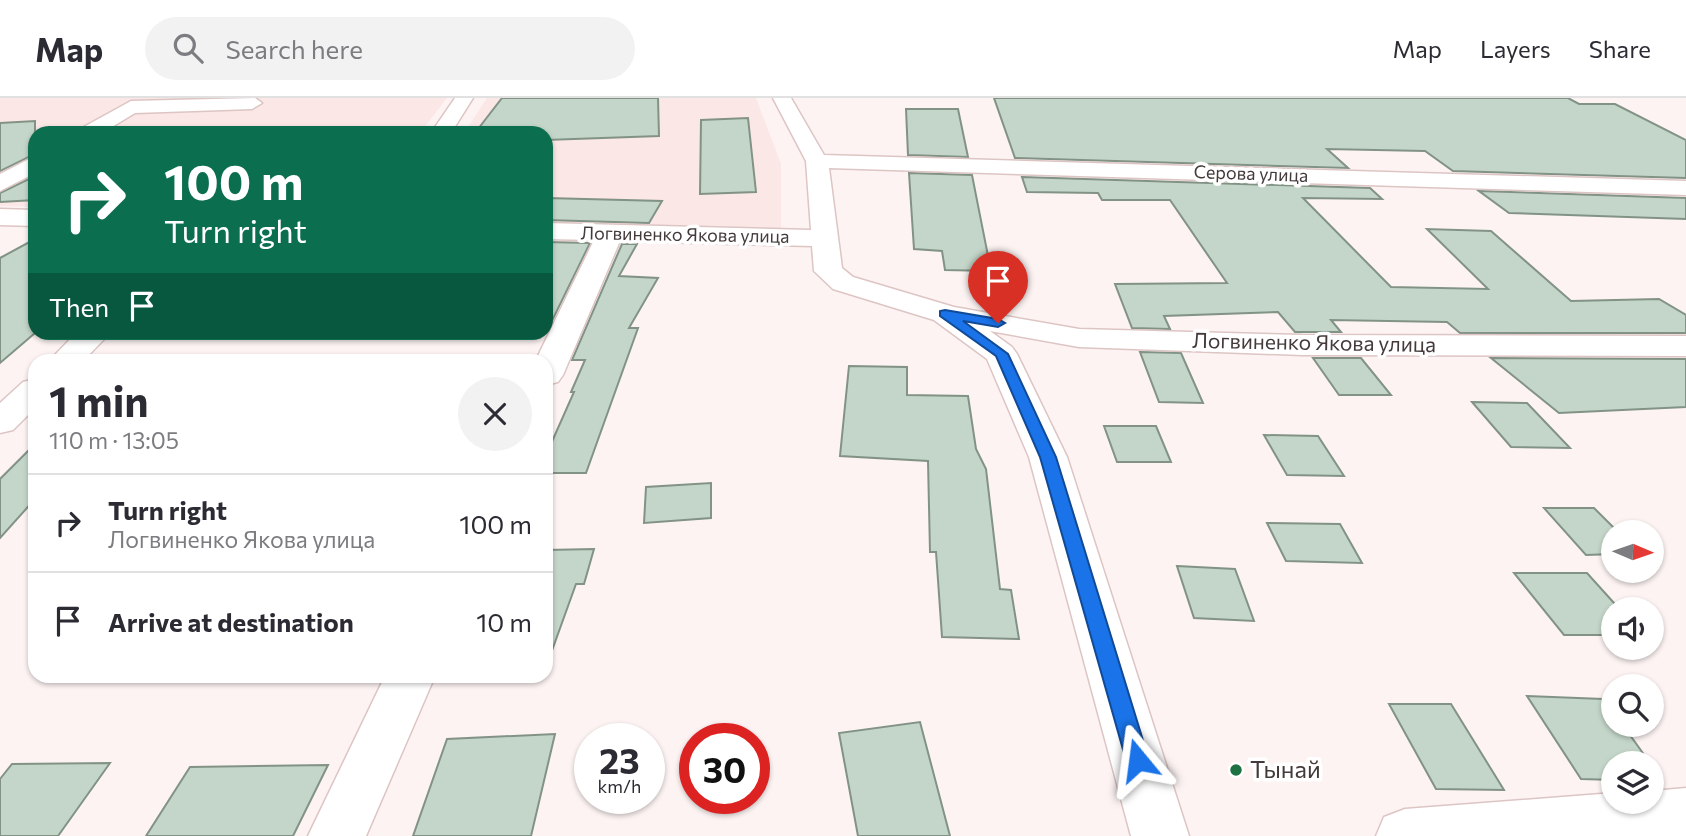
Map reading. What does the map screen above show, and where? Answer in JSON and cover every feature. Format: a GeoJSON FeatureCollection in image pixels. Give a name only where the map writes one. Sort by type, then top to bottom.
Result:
{"type":"FeatureCollection","features":[{"type":"Feature","properties":{"kind":"street"},"geometry":{"type":"LineString","coordinates":[[446,126],[464,98]]}},
{"type":"Feature","properties":{"kind":"street"},"geometry":{"type":"LineString","coordinates":[[782,98],[817,161],[828,271],[843,282],[945,314],[1001,354],[1048,457],[1160,836]]}},
{"type":"Feature","properties":{"kind":"street"},"geometry":{"type":"LineString","coordinates":[[221,125],[256,100]]}},
{"type":"Feature","properties":{"kind":"street"},"geometry":{"type":"LineString","coordinates":[[99,126],[131,107],[256,100]]}},
{"type":"Feature","properties":{"kind":"street","name":"Серова улица"},"geometry":{"type":"LineString","coordinates":[[817,161],[1686,188]]}},
{"type":"Feature","properties":{"kind":"street"},"geometry":{"type":"LineString","coordinates":[[0,184],[28,167]]}},
{"type":"Feature","properties":{"kind":"street"},"geometry":{"type":"LineString","coordinates":[[0,217],[28,218]]}},
{"type":"Feature","properties":{"kind":"street","name":"Логвиненко Якова улица"},"geometry":{"type":"LineString","coordinates":[[553,231],[824,238]]}},
{"type":"Feature","properties":{"kind":"street"},"geometry":{"type":"LineString","coordinates":[[553,359],[610,234]]}},
{"type":"Feature","properties":{"kind":"street","name":"Логвиненко Якова улица"},"geometry":{"type":"LineString","coordinates":[[945,314],[1079,338],[1303,345],[1686,346]]}},
{"type":"Feature","properties":{"kind":"street"},"geometry":{"type":"LineString","coordinates":[[72,354],[87,340]]}},
{"type":"Feature","properties":{"kind":"street"},"geometry":{"type":"LineString","coordinates":[[0,422],[28,396]]}},
{"type":"Feature","properties":{"kind":"street"},"geometry":{"type":"LineString","coordinates":[[337,836],[407,683]]}},
{"type":"Feature","properties":{"kind":"street"},"geometry":{"type":"LineString","coordinates":[[1405,836],[1686,814]]}},
{"type":"Feature","properties":{"kind":"shaded area"},"geometry":{"type":"Polygon","coordinates":[[[0,98],[447,98],[425,126],[28,126],[28,207],[0,206],[0,98]]]}},
{"type":"Feature","properties":{"kind":"shaded area"},"geometry":{"type":"Polygon","coordinates":[[[487,98],[756,98],[781,164],[781,229],[553,224],[553,126],[469,126],[487,98]]]}},
{"type":"Feature","properties":{"kind":"building"},"geometry":{"type":"Polygon","coordinates":[[[502,98],[658,98],[659,136],[553,140],[553,126],[480,126],[502,98]]]}},
{"type":"Feature","properties":{"kind":"building"},"geometry":{"type":"Polygon","coordinates":[[[994,98],[1568,98],[1579,104],[1615,104],[1686,140],[1686,178],[1453,171],[1425,151],[1327,149],[1348,168],[1015,158],[994,98]]]}},
{"type":"Feature","properties":{"kind":"building"},"geometry":{"type":"Polygon","coordinates":[[[906,109],[958,109],[968,157],[908,155],[906,109]]]}},
{"type":"Feature","properties":{"kind":"building"},"geometry":{"type":"Polygon","coordinates":[[[748,118],[756,192],[700,194],[701,120],[748,118]]]}},
{"type":"Feature","properties":{"kind":"building"},"geometry":{"type":"Polygon","coordinates":[[[35,121],[35,126],[28,126],[28,157],[0,171],[0,123],[35,121]]]}},
{"type":"Feature","properties":{"kind":"building"},"geometry":{"type":"Polygon","coordinates":[[[909,173],[972,175],[991,271],[945,270],[942,251],[914,249],[909,173]]]}},
{"type":"Feature","properties":{"kind":"building"},"geometry":{"type":"Polygon","coordinates":[[[1022,177],[1370,188],[1382,199],[1303,198],[1391,287],[1488,289],[1427,229],[1491,231],[1571,301],[1659,299],[1686,315],[1686,333],[1460,333],[1447,322],[1331,320],[1341,332],[1295,332],[1278,312],[1164,316],[1170,329],[1132,328],[1115,284],[1227,283],[1170,200],[1102,200],[1098,193],[1027,192],[1022,177]]]}},
{"type":"Feature","properties":{"kind":"building"},"geometry":{"type":"Polygon","coordinates":[[[28,179],[28,200],[0,202],[0,193],[28,179]]]}},
{"type":"Feature","properties":{"kind":"building"},"geometry":{"type":"Polygon","coordinates":[[[1479,191],[1686,198],[1686,219],[1509,213],[1479,191]]]}},
{"type":"Feature","properties":{"kind":"building"},"geometry":{"type":"Polygon","coordinates":[[[553,198],[662,201],[649,223],[553,220],[553,198]]]}},
{"type":"Feature","properties":{"kind":"building"},"geometry":{"type":"Polygon","coordinates":[[[553,242],[590,243],[553,319],[553,242]]]}},
{"type":"Feature","properties":{"kind":"building"},"geometry":{"type":"Polygon","coordinates":[[[28,243],[28,339],[0,363],[0,258],[28,243]]]}},
{"type":"Feature","properties":{"kind":"building"},"geometry":{"type":"Polygon","coordinates":[[[622,244],[637,244],[619,276],[658,278],[629,328],[638,328],[586,473],[553,473],[553,439],[585,360],[572,360],[622,244]]]}},
{"type":"Feature","properties":{"kind":"building"},"geometry":{"type":"Polygon","coordinates":[[[1140,352],[1181,353],[1203,403],[1159,402],[1140,352]]]}},
{"type":"Feature","properties":{"kind":"building"},"geometry":{"type":"Polygon","coordinates":[[[1313,358],[1361,358],[1391,395],[1339,395],[1313,358]]]}},
{"type":"Feature","properties":{"kind":"building"},"geometry":{"type":"Polygon","coordinates":[[[1491,358],[1686,359],[1686,407],[1559,413],[1491,358]]]}},
{"type":"Feature","properties":{"kind":"building"},"geometry":{"type":"Polygon","coordinates":[[[849,366],[907,367],[907,395],[968,396],[976,449],[986,469],[1000,589],[1011,590],[1019,639],[942,637],[936,552],[930,552],[928,461],[840,456],[849,366]]]}},
{"type":"Feature","properties":{"kind":"building"},"geometry":{"type":"Polygon","coordinates":[[[1472,402],[1527,403],[1570,448],[1511,447],[1472,402]]]}},
{"type":"Feature","properties":{"kind":"building"},"geometry":{"type":"Polygon","coordinates":[[[1104,426],[1156,426],[1171,462],[1117,462],[1104,426]]]}},
{"type":"Feature","properties":{"kind":"building"},"geometry":{"type":"Polygon","coordinates":[[[1264,435],[1318,436],[1344,476],[1287,475],[1264,435]]]}},
{"type":"Feature","properties":{"kind":"building"},"geometry":{"type":"Polygon","coordinates":[[[28,451],[28,507],[0,538],[0,479],[28,451]]]}},
{"type":"Feature","properties":{"kind":"building"},"geometry":{"type":"Polygon","coordinates":[[[711,483],[711,518],[644,523],[646,487],[711,483]]]}},
{"type":"Feature","properties":{"kind":"building"},"geometry":{"type":"Polygon","coordinates":[[[1544,508],[1594,508],[1606,520],[1601,520],[1601,554],[1586,555],[1544,508]]]}},
{"type":"Feature","properties":{"kind":"building"},"geometry":{"type":"Polygon","coordinates":[[[1267,523],[1340,524],[1362,563],[1286,561],[1267,523]]]}},
{"type":"Feature","properties":{"kind":"building"},"geometry":{"type":"Polygon","coordinates":[[[594,549],[584,584],[576,584],[553,648],[553,550],[594,549]]]}},
{"type":"Feature","properties":{"kind":"building"},"geometry":{"type":"Polygon","coordinates":[[[1177,566],[1235,569],[1254,621],[1194,618],[1177,566]]]}},
{"type":"Feature","properties":{"kind":"building"},"geometry":{"type":"Polygon","coordinates":[[[1514,573],[1587,573],[1609,597],[1601,597],[1601,635],[1564,635],[1514,573]]]}},
{"type":"Feature","properties":{"kind":"building"},"geometry":{"type":"Polygon","coordinates":[[[1527,696],[1601,699],[1601,737],[1631,737],[1641,751],[1601,751],[1601,780],[1581,779],[1527,696]]]}},
{"type":"Feature","properties":{"kind":"building"},"geometry":{"type":"Polygon","coordinates":[[[1389,704],[1451,704],[1504,790],[1436,789],[1389,704]]]}},
{"type":"Feature","properties":{"kind":"building"},"geometry":{"type":"Polygon","coordinates":[[[920,722],[950,836],[858,836],[839,733],[920,722]]]}},
{"type":"Feature","properties":{"kind":"building"},"geometry":{"type":"Polygon","coordinates":[[[555,734],[531,836],[413,836],[447,739],[555,734]]]}},
{"type":"Feature","properties":{"kind":"building"},"geometry":{"type":"Polygon","coordinates":[[[110,763],[58,836],[0,836],[0,779],[12,764],[110,763]]]}},
{"type":"Feature","properties":{"kind":"building"},"geometry":{"type":"Polygon","coordinates":[[[328,765],[293,836],[146,836],[190,767],[328,765]]]}},
{"type":"Feature","properties":{"kind":"place","name":"Тынай"},"geometry":{"type":"Point","coordinates":[1236,770]}},
{"type":"Feature","properties":{"kind":"route"},"geometry":{"type":"LineString","coordinates":[[998,323],[945,314],[1001,354],[1048,457],[1138,760]]}}]}
